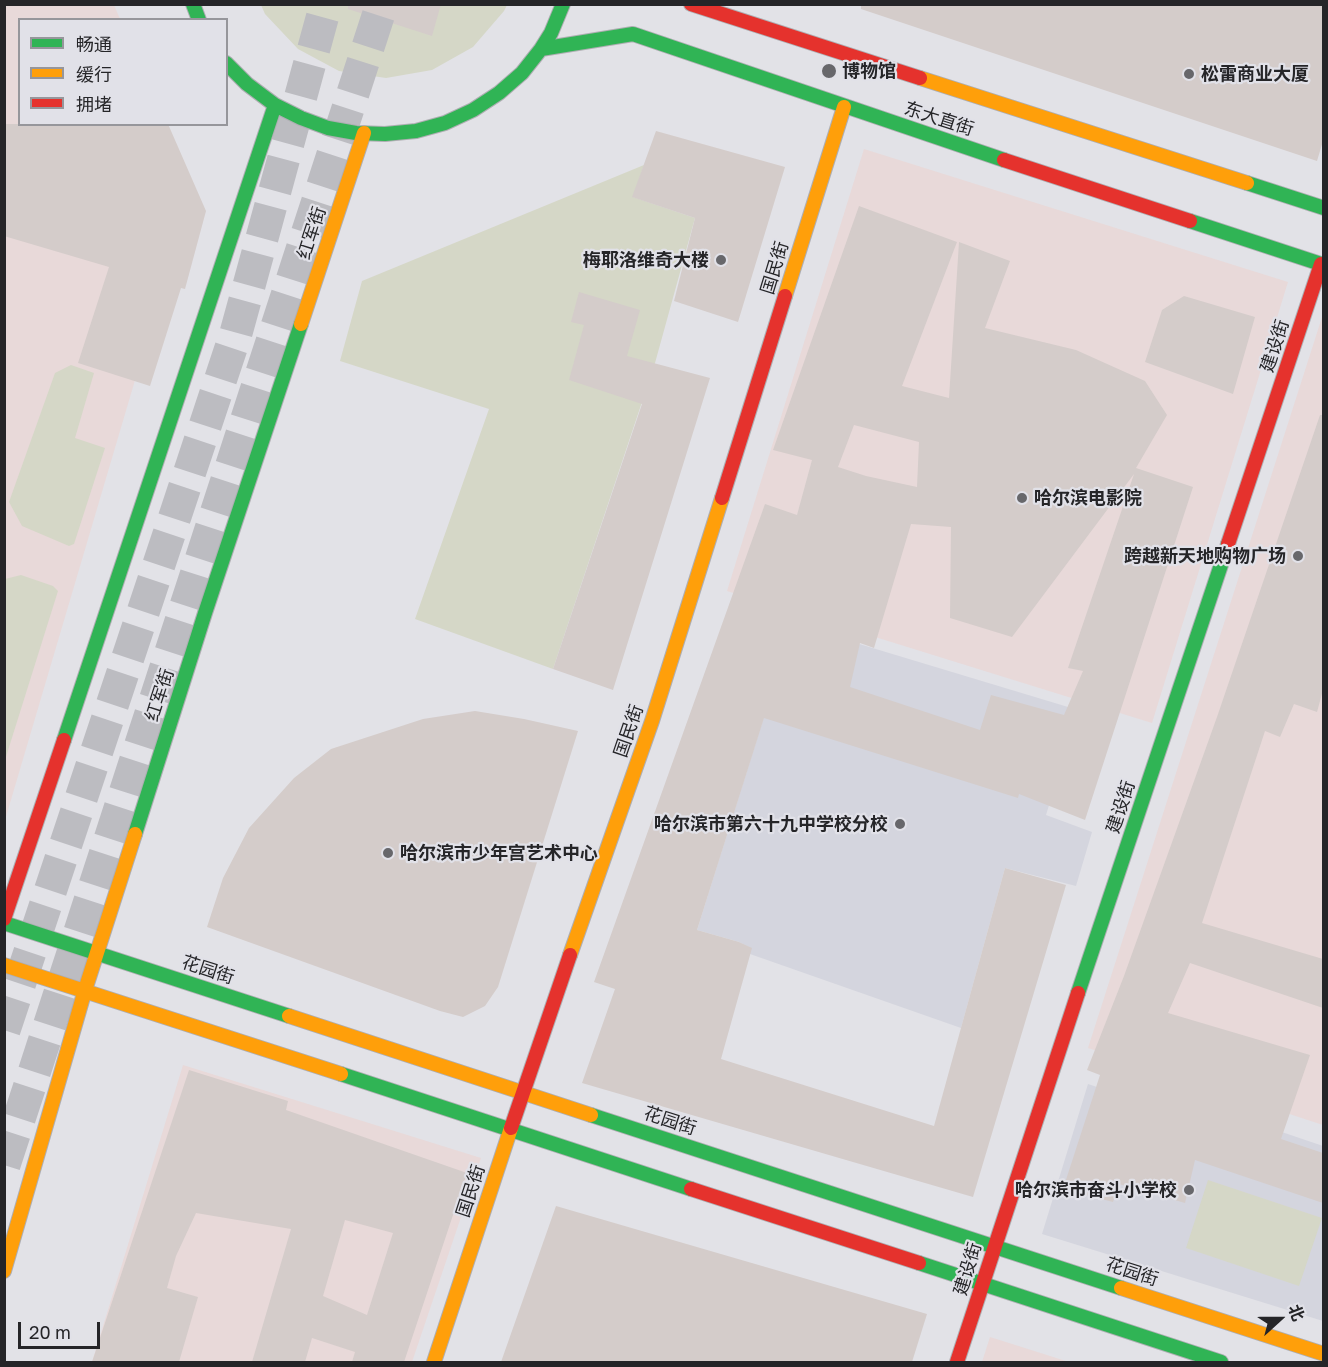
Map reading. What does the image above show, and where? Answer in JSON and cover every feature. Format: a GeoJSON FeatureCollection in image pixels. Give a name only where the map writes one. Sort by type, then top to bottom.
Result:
{"type":"FeatureCollection","features":[{"type":"Feature","properties":{"kind":"main road"},"geometry":{"type":"LineString","coordinates":[[228,65],[247,84],[275,105],[328,128],[385,134],[416,130],[445,123],[473,110],[499,93],[522,73],[541,49],[551,33],[563,4]]}},
{"type":"Feature","properties":{"kind":"main road","name":"东大直街"},"geometry":{"type":"LineString","coordinates":[[691,4],[1323,208]]}},
{"type":"Feature","properties":{"kind":"main road","name":"东大直街"},"geometry":{"type":"LineString","coordinates":[[541,49],[633,34],[844,107],[1322,265]]}},
{"type":"Feature","properties":{"kind":"main road"},"geometry":{"type":"LineString","coordinates":[[4,921],[275,105]]}},
{"type":"Feature","properties":{"kind":"main road","name":"国民街"},"geometry":{"type":"LineString","coordinates":[[434,1362],[523,1092],[652,721],[844,107]]}},
{"type":"Feature","properties":{"kind":"main road","name":"红军街"},"geometry":{"type":"LineString","coordinates":[[4,1271],[97,952],[205,613],[364,133]]}},
{"type":"Feature","properties":{"kind":"main road","name":"建设街"},"geometry":{"type":"LineString","coordinates":[[957,1362],[1322,265]]}},
{"type":"Feature","properties":{"kind":"main road","name":"花园街"},"geometry":{"type":"LineString","coordinates":[[4,921],[1323,1354]]}},
{"type":"Feature","properties":{"kind":"main road"},"geometry":{"type":"LineString","coordinates":[[4,965],[1221,1362]]}},
{"type":"Feature","properties":{"kind":"shaded area"},"geometry":{"type":"Polygon","coordinates":[[[5,5],[114,5],[120,18],[18,18],[18,126],[26,126],[193,184],[5,820],[5,5]]]}},
{"type":"Feature","properties":{"kind":"shaded area"},"geometry":{"type":"Polygon","coordinates":[[[864,149],[1288,282],[1152,723],[727,591],[864,149]]]}},
{"type":"Feature","properties":{"kind":"shaded area"},"geometry":{"type":"Polygon","coordinates":[[[1323,314],[1323,1125],[1088,1048],[1323,314]]]}},
{"type":"Feature","properties":{"kind":"shaded area","name":"哈尔滨市第六十九中学校分校"},"geometry":{"type":"Polygon","coordinates":[[[793,624],[1078,710],[1046,815],[1092,832],[1076,886],[1005,868],[961,1028],[750,954],[749,947],[739,942],[697,930],[793,624]]]}},
{"type":"Feature","properties":{"kind":"shaded area"},"geometry":{"type":"Polygon","coordinates":[[[183,1065],[481,1158],[412,1362],[92,1362],[183,1065]]]}},
{"type":"Feature","properties":{"kind":"shaded area","name":"哈尔滨市奋斗小学校"},"geometry":{"type":"Polygon","coordinates":[[[1088,1084],[1160,1108],[1167,1093],[1323,1146],[1323,1321],[1042,1234],[1088,1084]]]}},
{"type":"Feature","properties":{"kind":"shaded area"},"geometry":{"type":"Polygon","coordinates":[[[990,1337],[1069,1362],[982,1362],[990,1337]]]}},
{"type":"Feature","properties":{"kind":"green space"},"geometry":{"type":"Polygon","coordinates":[[[261,5],[507,5],[473,47],[432,70],[386,78],[339,71],[298,49],[265,14],[261,5]]]}},
{"type":"Feature","properties":{"kind":"green space"},"geometry":{"type":"Polygon","coordinates":[[[644,165],[633,197],[695,218],[655,363],[553,669],[415,619],[489,409],[340,361],[362,281],[644,165]]]}},
{"type":"Feature","properties":{"kind":"green space"},"geometry":{"type":"Polygon","coordinates":[[[71,365],[94,373],[75,438],[105,448],[74,544],[69,546],[22,526],[9,502],[55,373],[71,365]]]}},
{"type":"Feature","properties":{"kind":"green space"},"geometry":{"type":"Polygon","coordinates":[[[21,575],[53,586],[58,591],[5,760],[5,579],[21,575]]]}},
{"type":"Feature","properties":{"kind":"green space"},"geometry":{"type":"Polygon","coordinates":[[[1208,1180],[1322,1218],[1299,1286],[1186,1248],[1208,1180]]]}},
{"type":"Feature","properties":{"kind":"building"},"geometry":{"type":"Polygon","coordinates":[[[348,4],[441,4],[432,36],[348,9],[348,4]]]}},
{"type":"Feature","properties":{"kind":"building","name":"松雷商业大厦"},"geometry":{"type":"Polygon","coordinates":[[[861,4],[1323,4],[1323,141],[1317,161],[861,9],[861,4]]]}},
{"type":"Feature","properties":{"kind":"building"},"geometry":{"type":"Polygon","coordinates":[[[4,124],[18,124],[18,126],[169,126],[206,211],[185,289],[181,288],[150,386],[78,363],[109,267],[4,236],[4,124]]]}},
{"type":"Feature","properties":{"kind":"building","name":"梅耶洛维奇大楼"},"geometry":{"type":"Polygon","coordinates":[[[656,131],[785,167],[738,322],[674,301],[695,218],[632,197],[656,131]]]}},
{"type":"Feature","properties":{"kind":"building"},"geometry":{"type":"Polygon","coordinates":[[[859,206],[957,242],[902,386],[949,398],[959,242],[1010,261],[985,328],[1076,350],[1145,381],[1167,415],[1136,468],[1193,487],[1085,820],[1019,794],[1018,798],[764,718],[697,930],[752,948],[721,1059],[934,1126],[1005,868],[1066,885],[973,1197],[582,1083],[615,989],[594,982],[765,504],[797,515],[812,460],[773,450],[859,206]],[[854,425],[838,467],[866,476],[917,487],[919,442],[854,425]],[[1134,474],[1012,637],[950,618],[951,527],[911,524],[874,648],[860,643],[850,687],[980,730],[991,695],[1064,715],[1083,671],[1068,668],[1134,474]]]}},
{"type":"Feature","properties":{"kind":"building"},"geometry":{"type":"Polygon","coordinates":[[[579,292],[640,310],[627,356],[710,378],[613,690],[553,669],[642,404],[569,380],[584,325],[571,322],[579,292]]]}},
{"type":"Feature","properties":{"kind":"building"},"geometry":{"type":"Polygon","coordinates":[[[1184,296],[1255,317],[1233,394],[1145,362],[1162,310],[1184,296]]]}},
{"type":"Feature","properties":{"kind":"building"},"geometry":{"type":"Polygon","coordinates":[[[1320,415],[1323,415],[1323,690],[1317,712],[1294,704],[1280,737],[1265,731],[1202,923],[1323,959],[1323,1008],[1190,963],[1168,1013],[1310,1055],[1281,1139],[1323,1153],[1323,1203],[1195,1160],[1185,1203],[1119,1184],[1113,1202],[1063,1189],[1100,1075],[1087,1070],[1124,976],[1217,717],[1320,415]]]}},
{"type":"Feature","properties":{"kind":"building","name":"哈尔滨市少年宫艺术中心"},"geometry":{"type":"Polygon","coordinates":[[[475,711],[578,731],[498,987],[485,1006],[463,1017],[440,1011],[207,927],[223,878],[249,828],[294,778],[331,749],[423,719],[475,711]]]}},
{"type":"Feature","properties":{"kind":"building"},"geometry":{"type":"Polygon","coordinates":[[[189,1070],[288,1101],[286,1110],[467,1173],[404,1362],[352,1362],[355,1352],[312,1338],[305,1362],[252,1362],[291,1229],[196,1213],[176,1256],[167,1288],[198,1297],[179,1362],[92,1362],[189,1070]],[[345,1220],[323,1296],[367,1315],[393,1233],[345,1220]]]}},
{"type":"Feature","properties":{"kind":"building"},"geometry":{"type":"Polygon","coordinates":[[[556,1206],[927,1314],[912,1362],[501,1362],[556,1206]]]}},
{"type":"Feature","properties":{"kind":"tunnel"},"geometry":{"type":"LineString","coordinates":[[4,1030],[236,333],[326,4]]}},
{"type":"Feature","properties":{"kind":"tunnel"},"geometry":{"type":"LineString","coordinates":[[4,1165],[382,4]]}},
{"type":"Feature","properties":{"kind":"traffic: fast"},"geometry":{"type":"LineString","coordinates":[[193,4],[198,18]]}},
{"type":"Feature","properties":{"kind":"traffic: fast"},"geometry":{"type":"LineString","coordinates":[[228,65],[247,84],[275,105],[328,128],[356,133],[385,134],[416,131],[445,123],[473,110],[499,93],[522,73],[541,49],[551,33],[563,4]]}},
{"type":"Feature","properties":{"kind":"traffic: fast"},"geometry":{"type":"LineString","coordinates":[[541,49],[633,34],[1004,160]]}},
{"type":"Feature","properties":{"kind":"traffic: fast"},"geometry":{"type":"LineString","coordinates":[[64,740],[275,105]]}},
{"type":"Feature","properties":{"kind":"traffic: fast"},"geometry":{"type":"LineString","coordinates":[[1247,183],[1324,208]]}},
{"type":"Feature","properties":{"kind":"traffic: fast"},"geometry":{"type":"LineString","coordinates":[[1190,221],[1324,265]]}},
{"type":"Feature","properties":{"kind":"traffic: fast"},"geometry":{"type":"LineString","coordinates":[[135,834],[205,613],[301,324]]}},
{"type":"Feature","properties":{"kind":"traffic: fast"},"geometry":{"type":"LineString","coordinates":[[1078,993],[1228,544]]}},
{"type":"Feature","properties":{"kind":"traffic: fast"},"geometry":{"type":"LineString","coordinates":[[4,923],[289,1016]]}},
{"type":"Feature","properties":{"kind":"traffic: fast"},"geometry":{"type":"LineString","coordinates":[[341,1074],[691,1189]]}},
{"type":"Feature","properties":{"kind":"traffic: fast"},"geometry":{"type":"LineString","coordinates":[[591,1115],[1121,1288]]}},
{"type":"Feature","properties":{"kind":"traffic: fast"},"geometry":{"type":"LineString","coordinates":[[919,1263],[1221,1362]]}},
{"type":"Feature","properties":{"kind":"traffic: slow"},"geometry":{"type":"LineString","coordinates":[[920,78],[1247,183]]}},
{"type":"Feature","properties":{"kind":"traffic: slow"},"geometry":{"type":"LineString","coordinates":[[785,296],[844,107]]}},
{"type":"Feature","properties":{"kind":"traffic: slow"},"geometry":{"type":"LineString","coordinates":[[301,324],[364,133]]}},
{"type":"Feature","properties":{"kind":"traffic: slow"},"geometry":{"type":"LineString","coordinates":[[570,955],[652,721],[722,498]]}},
{"type":"Feature","properties":{"kind":"traffic: slow"},"geometry":{"type":"LineString","coordinates":[[4,1271],[85,990],[135,834]]}},
{"type":"Feature","properties":{"kind":"traffic: slow"},"geometry":{"type":"LineString","coordinates":[[4,965],[341,1074]]}},
{"type":"Feature","properties":{"kind":"traffic: slow"},"geometry":{"type":"LineString","coordinates":[[289,1016],[591,1115]]}},
{"type":"Feature","properties":{"kind":"traffic: slow"},"geometry":{"type":"LineString","coordinates":[[434,1362],[511,1128]]}},
{"type":"Feature","properties":{"kind":"traffic: slow"},"geometry":{"type":"LineString","coordinates":[[1121,1288],[1324,1354]]}},
{"type":"Feature","properties":{"kind":"traffic: jam"},"geometry":{"type":"LineString","coordinates":[[691,4],[920,78]]}},
{"type":"Feature","properties":{"kind":"traffic: jam"},"geometry":{"type":"LineString","coordinates":[[1004,160],[1190,221]]}},
{"type":"Feature","properties":{"kind":"traffic: jam"},"geometry":{"type":"LineString","coordinates":[[1228,544],[1321,264]]}},
{"type":"Feature","properties":{"kind":"traffic: jam"},"geometry":{"type":"LineString","coordinates":[[722,498],[785,296]]}},
{"type":"Feature","properties":{"kind":"traffic: jam"},"geometry":{"type":"LineString","coordinates":[[4,919],[64,740]]}},
{"type":"Feature","properties":{"kind":"traffic: jam"},"geometry":{"type":"LineString","coordinates":[[511,1128],[570,955]]}},
{"type":"Feature","properties":{"kind":"traffic: jam"},"geometry":{"type":"LineString","coordinates":[[957,1362],[1078,993]]}},
{"type":"Feature","properties":{"kind":"traffic: jam"},"geometry":{"type":"LineString","coordinates":[[691,1189],[919,1263]]}},
{"type":"Feature","properties":{"kind":"place","name":"博物馆"},"geometry":{"type":"Point","coordinates":[829,71]}},
{"type":"Feature","properties":{"kind":"place","name":"松雷商业大厦"},"geometry":{"type":"Point","coordinates":[1189,74]}},
{"type":"Feature","properties":{"kind":"place","name":"梅耶洛维奇大楼"},"geometry":{"type":"Point","coordinates":[721,260]}},
{"type":"Feature","properties":{"kind":"place","name":"哈尔滨电影院"},"geometry":{"type":"Point","coordinates":[1022,498]}},
{"type":"Feature","properties":{"kind":"place","name":"跨越新天地购物广场"},"geometry":{"type":"Point","coordinates":[1298,556]}},
{"type":"Feature","properties":{"kind":"place","name":"哈尔滨市第六十九中学校分校"},"geometry":{"type":"Point","coordinates":[900,824]}},
{"type":"Feature","properties":{"kind":"place","name":"哈尔滨市少年宫艺术中心"},"geometry":{"type":"Point","coordinates":[388,853]}},
{"type":"Feature","properties":{"kind":"place","name":"哈尔滨市奋斗小学校"},"geometry":{"type":"Point","coordinates":[1189,1190]}}]}
